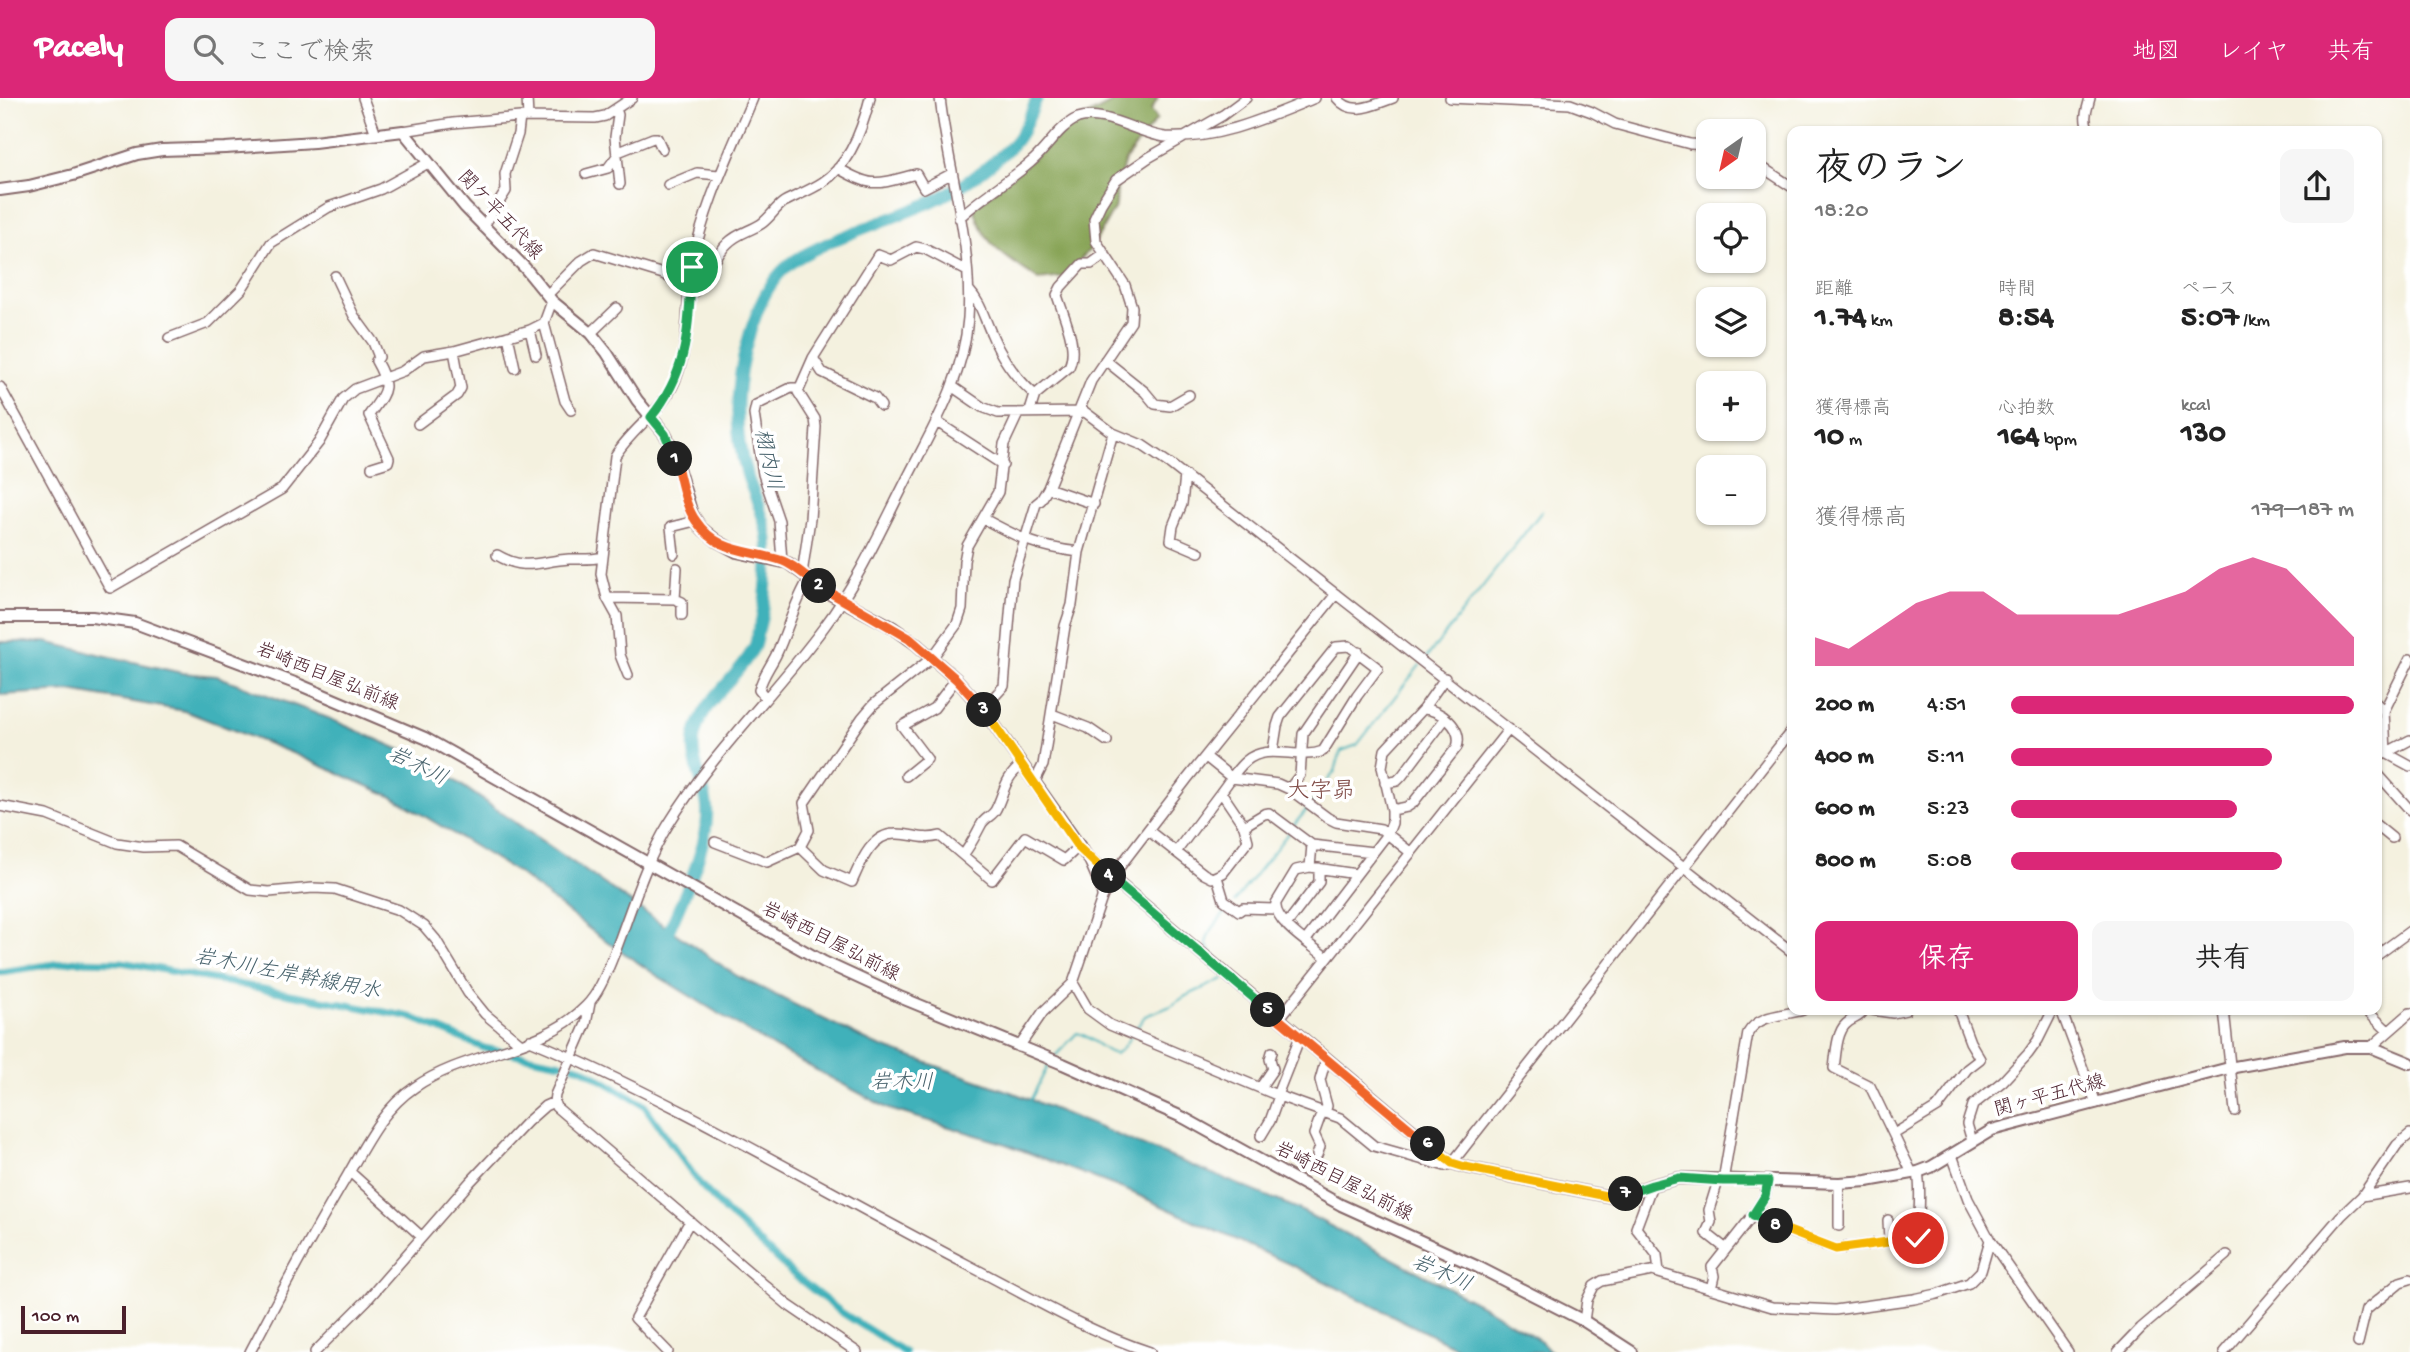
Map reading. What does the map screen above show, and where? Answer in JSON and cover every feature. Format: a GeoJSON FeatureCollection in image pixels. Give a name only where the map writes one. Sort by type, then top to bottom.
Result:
{"type":"FeatureCollection","features":[{"type":"Feature","properties":{"kind":"main road"},"geometry":{"type":"LineString","coordinates":[[0,190],[29,186],[162,149],[314,142],[403,131]]}},
{"type":"Feature","properties":{"kind":"main road","name":"関ケ平五代線"},"geometry":{"type":"LineString","coordinates":[[403,131],[483,227],[525,268],[549,298],[591,333],[665,434],[695,521]]}},
{"type":"Feature","properties":{"kind":"main road"},"geometry":{"type":"LineString","coordinates":[[695,521],[728,548],[781,561],[842,601]]}},
{"type":"Feature","properties":{"kind":"main road","name":"関ヶ平五代線"},"geometry":{"type":"LineString","coordinates":[[842,601],[902,633],[956,679],[983,709],[1088,858],[1452,1163],[1465,1167],[1611,1197],[1679,1178],[1839,1183],[1867,1181],[1915,1172],[1952,1155],[1992,1130],[2230,1068],[2345,1047],[2371,1046],[2410,1063]]}},
{"type":"Feature","properties":{"kind":"main road","name":"岩崎西目屋弘前線"},"geometry":{"type":"LineString","coordinates":[[0,617],[92,617],[152,628],[351,705],[425,738],[802,951],[859,979],[1184,1118],[1341,1205],[1478,1267],[1584,1321],[1632,1352]]}},
{"type":"Feature","properties":{"kind":"street"},"geometry":{"type":"LineString","coordinates":[[363,98],[376,134]]}},
{"type":"Feature","properties":{"kind":"street"},"geometry":{"type":"LineString","coordinates":[[483,227],[506,191],[505,174],[524,117],[527,98]]}},
{"type":"Feature","properties":{"kind":"street"},"geometry":{"type":"LineString","coordinates":[[403,131],[453,123],[524,117],[595,118],[632,98]]}},
{"type":"Feature","properties":{"kind":"street"},"geometry":{"type":"LineString","coordinates":[[628,676],[620,655],[617,616],[607,598],[601,574],[615,456],[625,440],[651,417],[666,399],[680,370],[684,355],[692,267],[705,216],[719,175],[753,98]]}},
{"type":"Feature","properties":{"kind":"street"},"geometry":{"type":"LineString","coordinates":[[570,410],[565,401],[544,323],[549,298],[581,261],[594,253],[604,254],[663,274],[690,292],[697,291],[717,254],[728,242],[759,225],[782,203],[826,180],[838,168],[861,129],[870,98]]}},
{"type":"Feature","properties":{"kind":"street"},"geometry":{"type":"LineString","coordinates":[[315,1352],[367,1300],[527,1122],[554,1102],[558,1086],[586,1024],[591,1002],[610,964],[665,830],[707,769],[810,646],[842,601],[937,422],[953,387],[964,344],[969,290],[940,98]]}},
{"type":"Feature","properties":{"kind":"street"},"geometry":{"type":"LineString","coordinates":[[983,709],[1004,686],[1013,579],[1036,504],[1048,488],[1091,381],[1131,322],[1132,307],[1125,285],[1096,241],[1094,219],[1116,180],[1184,136],[1223,115],[1246,98]]}},
{"type":"Feature","properties":{"kind":"street"},"geometry":{"type":"LineString","coordinates":[[959,218],[1032,162],[1069,124],[1080,118],[1108,120],[1164,137],[1184,136],[1245,127],[1315,98]]}},
{"type":"Feature","properties":{"kind":"street"},"geometry":{"type":"LineString","coordinates":[[1337,98],[1352,109],[1393,98]]}},
{"type":"Feature","properties":{"kind":"street"},"geometry":{"type":"LineString","coordinates":[[1450,98],[1570,104],[1592,111],[1615,124],[1696,144]]}},
{"type":"Feature","properties":{"kind":"street"},"geometry":{"type":"LineString","coordinates":[[2086,126],[2085,116],[2090,98]]}},
{"type":"Feature","properties":{"kind":"street"},"geometry":{"type":"LineString","coordinates":[[616,109],[620,184]]}},
{"type":"Feature","properties":{"kind":"street"},"geometry":{"type":"LineString","coordinates":[[586,174],[608,168],[617,154],[653,138],[657,138],[662,149]]}},
{"type":"Feature","properties":{"kind":"street"},"geometry":{"type":"LineString","coordinates":[[169,338],[208,323],[242,290],[271,243],[329,208],[381,189],[428,163]]}},
{"type":"Feature","properties":{"kind":"street"},"geometry":{"type":"LineString","coordinates":[[838,168],[864,183],[916,174],[924,188],[952,177]]}},
{"type":"Feature","properties":{"kind":"street"},"geometry":{"type":"LineString","coordinates":[[1766,170],[1787,184]]}},
{"type":"Feature","properties":{"kind":"street"},"geometry":{"type":"LineString","coordinates":[[668,186],[697,173],[719,175]]}},
{"type":"Feature","properties":{"kind":"street"},"geometry":{"type":"LineString","coordinates":[[766,698],[759,690],[760,683],[776,655],[806,576],[816,427],[815,419],[798,392],[813,358],[878,255],[891,260],[916,247],[967,271]]}},
{"type":"Feature","properties":{"kind":"street"},"geometry":{"type":"LineString","coordinates":[[1030,411],[1035,395],[1069,367],[1072,361],[1069,335],[1057,295],[1082,264],[1091,264],[1105,254]]}},
{"type":"Feature","properties":{"kind":"street"},"geometry":{"type":"LineString","coordinates":[[335,275],[354,316],[373,342],[379,357],[376,361],[385,378],[382,400],[369,415],[389,458],[388,462],[372,467]]}},
{"type":"Feature","properties":{"kind":"street"},"geometry":{"type":"LineString","coordinates":[[969,290],[979,302],[993,338],[1017,377],[1035,395]]}},
{"type":"Feature","properties":{"kind":"street"},"geometry":{"type":"LineString","coordinates":[[591,333],[617,308]]}},
{"type":"Feature","properties":{"kind":"street"},"geometry":{"type":"LineString","coordinates":[[0,387],[110,588],[282,489],[319,442],[343,399],[355,389],[402,371],[424,356],[454,351],[530,330],[544,323]]}},
{"type":"Feature","properties":{"kind":"street"},"geometry":{"type":"LineString","coordinates":[[530,330],[536,355]]}},
{"type":"Feature","properties":{"kind":"street"},"geometry":{"type":"LineString","coordinates":[[508,336],[515,368]]}},
{"type":"Feature","properties":{"kind":"street"},"geometry":{"type":"LineString","coordinates":[[418,424],[457,395],[461,388],[454,351]]}},
{"type":"Feature","properties":{"kind":"street"},"geometry":{"type":"LineString","coordinates":[[813,358],[822,372],[875,398],[881,407]]}},
{"type":"Feature","properties":{"kind":"street"},"geometry":{"type":"LineString","coordinates":[[1105,360],[1145,392],[1155,404],[1170,406],[1189,395]]}},
{"type":"Feature","properties":{"kind":"street"},"geometry":{"type":"LineString","coordinates":[[953,387],[982,407],[998,413],[1085,412],[1112,433],[1142,445],[1185,475],[1787,948]]}},
{"type":"Feature","properties":{"kind":"street"},"geometry":{"type":"LineString","coordinates":[[781,561],[779,522],[763,474],[754,414],[756,405],[791,388],[799,388]]}},
{"type":"Feature","properties":{"kind":"street"},"geometry":{"type":"LineString","coordinates":[[715,842],[766,862],[800,847],[809,830],[804,803],[862,718],[874,704],[932,658],[957,624],[962,609],[967,547],[998,492],[1004,444],[1018,414]]}},
{"type":"Feature","properties":{"kind":"street"},"geometry":{"type":"LineString","coordinates":[[937,422],[1003,465]]}},
{"type":"Feature","properties":{"kind":"street"},"geometry":{"type":"LineString","coordinates":[[1034,783],[1043,765],[1065,626],[1072,605],[1080,552],[1112,433]]}},
{"type":"Feature","properties":{"kind":"street"},"geometry":{"type":"LineString","coordinates":[[1185,475],[1182,504],[1173,526],[1171,540],[1199,552]]}},
{"type":"Feature","properties":{"kind":"street"},"geometry":{"type":"LineString","coordinates":[[1048,488],[1094,504]]}},
{"type":"Feature","properties":{"kind":"street"},"geometry":{"type":"LineString","coordinates":[[984,519],[1024,540],[1047,548],[1080,552]]}},
{"type":"Feature","properties":{"kind":"street"},"geometry":{"type":"LineString","coordinates":[[674,554],[671,527],[695,521]]}},
{"type":"Feature","properties":{"kind":"street"},"geometry":{"type":"LineString","coordinates":[[497,555],[516,565],[533,566],[568,559],[603,557]]}},
{"type":"Feature","properties":{"kind":"street"},"geometry":{"type":"LineString","coordinates":[[675,599],[677,569]]}},
{"type":"Feature","properties":{"kind":"street"},"geometry":{"type":"LineString","coordinates":[[1019,1047],[1043,1012],[1073,983],[1111,878],[1336,594]]}},
{"type":"Feature","properties":{"kind":"street"},"geometry":{"type":"LineString","coordinates":[[607,598],[675,599],[682,602],[682,615]]}},
{"type":"Feature","properties":{"kind":"street"},"geometry":{"type":"LineString","coordinates":[[1176,852],[1232,778],[1252,757],[1273,751],[1302,756],[1323,751],[1378,668],[1349,646],[1343,645],[1331,652],[1280,717],[1273,751]]}},
{"type":"Feature","properties":{"kind":"street"},"geometry":{"type":"LineString","coordinates":[[1289,789],[1300,775],[1303,734],[1359,652]]}},
{"type":"Feature","properties":{"kind":"street"},"geometry":{"type":"LineString","coordinates":[[2386,753],[2384,711],[2410,659]]}},
{"type":"Feature","properties":{"kind":"street"},"geometry":{"type":"LineString","coordinates":[[1306,940],[1388,833],[1392,823],[1392,810],[1382,767],[1385,750],[1423,709],[1445,678]]}},
{"type":"Feature","properties":{"kind":"street"},"geometry":{"type":"LineString","coordinates":[[905,776],[927,758],[902,726],[934,708],[956,679]]}},
{"type":"Feature","properties":{"kind":"street"},"geometry":{"type":"LineString","coordinates":[[1392,810],[1413,803],[1459,741],[1455,727],[1433,710],[1423,709]]}},
{"type":"Feature","properties":{"kind":"street"},"geometry":{"type":"LineString","coordinates":[[1052,714],[1088,729],[1107,741]]}},
{"type":"Feature","properties":{"kind":"street"},"geometry":{"type":"LineString","coordinates":[[1385,783],[1396,781],[1402,776],[1445,719]]}},
{"type":"Feature","properties":{"kind":"street"},"geometry":{"type":"LineString","coordinates":[[1279,1019],[1509,729]]}},
{"type":"Feature","properties":{"kind":"street"},"geometry":{"type":"LineString","coordinates":[[1073,983],[1088,1009],[1098,1018],[1132,1036],[1278,1096],[1340,1118],[1374,1146],[1445,1166],[1452,1163],[1787,736]]}},
{"type":"Feature","properties":{"kind":"street"},"geometry":{"type":"LineString","coordinates":[[2382,755],[2410,740]]}},
{"type":"Feature","properties":{"kind":"street"},"geometry":{"type":"LineString","coordinates":[[2386,753],[2410,766]]}},
{"type":"Feature","properties":{"kind":"street"},"geometry":{"type":"LineString","coordinates":[[1206,757],[1232,778],[1278,784],[1336,822],[1374,827],[1388,833],[1410,852]]}},
{"type":"Feature","properties":{"kind":"street"},"geometry":{"type":"LineString","coordinates":[[963,855],[975,839],[982,822],[995,811],[1010,777],[1022,765]]}},
{"type":"Feature","properties":{"kind":"street"},"geometry":{"type":"LineString","coordinates":[[2382,779],[2410,810]]}},
{"type":"Feature","properties":{"kind":"street"},"geometry":{"type":"LineString","coordinates":[[1149,831],[1204,874],[1217,877],[1248,841],[1244,826],[1221,792]]}},
{"type":"Feature","properties":{"kind":"street"},"geometry":{"type":"LineString","coordinates":[[0,806],[47,816],[117,842],[144,847],[176,846],[250,890],[269,892],[335,888],[400,910],[424,926],[436,940],[477,1003],[493,1021],[525,1041],[571,1057],[670,1105],[908,1234],[1105,1336],[1150,1352]]}},
{"type":"Feature","properties":{"kind":"street"},"geometry":{"type":"LineString","coordinates":[[1244,826],[1269,813],[1312,845],[1373,852]]}},
{"type":"Feature","properties":{"kind":"street"},"geometry":{"type":"LineString","coordinates":[[2382,830],[2392,838]]}},
{"type":"Feature","properties":{"kind":"street"},"geometry":{"type":"LineString","coordinates":[[800,847],[824,870],[852,882],[867,850],[893,833],[926,839],[940,836],[992,880],[1025,837],[1064,860],[1078,847]]}},
{"type":"Feature","properties":{"kind":"street"},"geometry":{"type":"LineString","coordinates":[[1286,925],[1319,882],[1314,868],[1312,845]]}},
{"type":"Feature","properties":{"kind":"street"},"geometry":{"type":"LineString","coordinates":[[1088,858],[1101,888],[1102,898]]}},
{"type":"Feature","properties":{"kind":"street"},"geometry":{"type":"LineString","coordinates":[[1327,958],[1286,925],[1277,916],[1275,909],[1296,870],[1314,868],[1356,874]]}},
{"type":"Feature","properties":{"kind":"street"},"geometry":{"type":"LineString","coordinates":[[1217,877],[1224,900],[1239,911],[1243,908],[1275,909]]}},
{"type":"Feature","properties":{"kind":"street"},"geometry":{"type":"LineString","coordinates":[[2382,951],[2410,930]]}},
{"type":"Feature","properties":{"kind":"street"},"geometry":{"type":"LineString","coordinates":[[250,1352],[320,1221],[386,1113],[400,1098],[438,1074],[555,1029],[576,1016],[591,1002]]}},
{"type":"Feature","properties":{"kind":"street"},"geometry":{"type":"LineString","coordinates":[[2371,1046],[2410,1013]]}},
{"type":"Feature","properties":{"kind":"street"},"geometry":{"type":"LineString","coordinates":[[1725,1248],[1706,1233],[1711,1222],[1709,1210],[1721,1181],[1748,1033],[1754,1023],[1766,1018],[1788,1015]]}},
{"type":"Feature","properties":{"kind":"street"},"geometry":{"type":"LineString","coordinates":[[1753,1215],[1763,1222],[1836,1249],[1918,1238],[1922,1193],[1915,1172],[1870,1086],[1834,1068],[1840,1034],[1846,1024],[1862,1015]]}},
{"type":"Feature","properties":{"kind":"street"},"geometry":{"type":"LineString","coordinates":[[1894,1134],[1938,1107],[1967,1069],[1980,1059],[1960,1015]]}},
{"type":"Feature","properties":{"kind":"street"},"geometry":{"type":"LineString","coordinates":[[1972,1141],[1967,1124],[1973,1105],[2003,1081],[2028,1054],[2050,1015]]}},
{"type":"Feature","properties":{"kind":"street"},"geometry":{"type":"LineString","coordinates":[[2063,1015],[2095,1103]]}},
{"type":"Feature","properties":{"kind":"street"},"geometry":{"type":"LineString","coordinates":[[2225,1015],[2235,1111]]}},
{"type":"Feature","properties":{"kind":"street"},"geometry":{"type":"LineString","coordinates":[[2371,1015],[2388,1031]]}},
{"type":"Feature","properties":{"kind":"street"},"geometry":{"type":"LineString","coordinates":[[1261,1136],[1270,1121],[1300,1037]]}},
{"type":"Feature","properties":{"kind":"street"},"geometry":{"type":"LineString","coordinates":[[1260,1088],[1273,1069],[1269,1059],[1272,1052]]}},
{"type":"Feature","properties":{"kind":"street"},"geometry":{"type":"LineString","coordinates":[[1317,1155],[1320,1146],[1314,1134],[1327,1106],[1320,1080],[1326,1059]]}},
{"type":"Feature","properties":{"kind":"street"},"geometry":{"type":"LineString","coordinates":[[554,1102],[561,1113],[788,1305],[857,1352]]}},
{"type":"Feature","properties":{"kind":"street"},"geometry":{"type":"LineString","coordinates":[[2224,1352],[2340,1216],[2362,1196],[2397,1145],[2410,1134]]}},
{"type":"Feature","properties":{"kind":"street"},"geometry":{"type":"LineString","coordinates":[[1952,1155],[1969,1199],[1990,1240],[2068,1352]]}},
{"type":"Feature","properties":{"kind":"street"},"geometry":{"type":"LineString","coordinates":[[349,1172],[422,1237]]}},
{"type":"Feature","properties":{"kind":"street"},"geometry":{"type":"LineString","coordinates":[[1711,1289],[1714,1276],[1712,1267],[1753,1215],[1765,1196],[1768,1181]]}},
{"type":"Feature","properties":{"kind":"street"},"geometry":{"type":"LineString","coordinates":[[1839,1183],[1839,1226]]}},
{"type":"Feature","properties":{"kind":"street"},"geometry":{"type":"LineString","coordinates":[[1652,1185],[1636,1228],[1657,1255],[1660,1272]]}},
{"type":"Feature","properties":{"kind":"street"},"geometry":{"type":"LineString","coordinates":[[2362,1196],[2410,1188]]}},
{"type":"Feature","properties":{"kind":"street"},"geometry":{"type":"LineString","coordinates":[[1888,1220],[1889,1241]]}},
{"type":"Feature","properties":{"kind":"street"},"geometry":{"type":"LineString","coordinates":[[668,1352],[635,1318],[690,1221]]}},
{"type":"Feature","properties":{"kind":"street"},"geometry":{"type":"LineString","coordinates":[[1584,1321],[1587,1300],[1594,1286],[1602,1281],[1652,1271],[1772,1307],[1835,1310],[1914,1299],[1969,1283],[1981,1271],[1990,1240]]}},
{"type":"Feature","properties":{"kind":"street"},"geometry":{"type":"LineString","coordinates":[[2118,1352],[2141,1328],[2227,1255]]}},
{"type":"Feature","properties":{"kind":"street"},"geometry":{"type":"LineString","coordinates":[[2358,1343],[2366,1310],[2400,1282],[2410,1279]]}},
{"type":"Feature","properties":{"kind":"green space"},"geometry":{"type":"Polygon","coordinates":[[[1121,98],[1158,98],[1151,110],[1157,119],[1125,160],[1117,188],[1116,205],[1093,246],[1064,277],[1039,280],[1007,258],[991,243],[974,208],[1075,122],[1121,98]]]}},
{"type":"Feature","properties":{"kind":"water","name":"岩木川"},"geometry":{"type":"Polygon","coordinates":[[[0,642],[45,642],[182,673],[217,676],[328,718],[428,762],[737,976],[874,1044],[1019,1095],[1296,1208],[1487,1308],[1541,1341],[1551,1352],[1465,1352],[1298,1268],[1131,1192],[1003,1143],[889,1109],[775,1048],[656,975],[592,931],[518,873],[393,797],[185,711],[70,691],[0,695],[0,642]]]}},
{"type":"Feature","properties":{"kind":"waterway","name":"栩内川"},"geometry":{"type":"LineString","coordinates":[[662,940],[666,937],[693,873],[707,822],[706,798],[694,753],[695,735],[705,710],[738,671],[754,647],[763,610],[768,541],[742,455],[737,413],[745,350],[761,304],[780,273],[799,257],[942,197],[985,169],[1017,139],[1037,98]]}},
{"type":"Feature","properties":{"kind":"waterway"},"geometry":{"type":"LineString","coordinates":[[1427,657],[1542,511]]}},
{"type":"Feature","properties":{"kind":"waterway"},"geometry":{"type":"LineString","coordinates":[[1312,803],[1335,771],[1341,751],[1357,745],[1420,665]]}},
{"type":"Feature","properties":{"kind":"waterway"},"geometry":{"type":"LineString","coordinates":[[1294,825],[1308,808]]}},
{"type":"Feature","properties":{"kind":"waterway"},"geometry":{"type":"LineString","coordinates":[[1234,902],[1289,832]]}},
{"type":"Feature","properties":{"kind":"waterway"},"geometry":{"type":"LineString","coordinates":[[1228,909],[1208,936],[1207,942],[1212,954],[1231,970],[1229,972]]}},
{"type":"Feature","properties":{"kind":"waterway","name":"岩木川左岸幹線用水"},"geometry":{"type":"LineString","coordinates":[[0,972],[76,961],[122,962],[411,1017],[484,1048],[561,1063]]}},
{"type":"Feature","properties":{"kind":"waterway"},"geometry":{"type":"LineString","coordinates":[[1134,1031],[1145,1016],[1171,1006],[1223,979]]}},
{"type":"Feature","properties":{"kind":"waterway"},"geometry":{"type":"LineString","coordinates":[[1056,1055],[1077,1033],[1115,1054],[1131,1036]]}},
{"type":"Feature","properties":{"kind":"waterway"},"geometry":{"type":"LineString","coordinates":[[1030,1101],[1050,1062]]}},
{"type":"Feature","properties":{"kind":"waterway","name":"岩木川左岸幹線用水"},"geometry":{"type":"LineString","coordinates":[[574,1066],[582,1068],[644,1105],[700,1184],[726,1212],[794,1275],[841,1312],[904,1352]]}},
{"type":"Feature","properties":{"kind":"district","name":"大字昴"},"geometry":{"type":"Point","coordinates":[1321,792]}},
{"type":"Feature","properties":{"kind":"route"},"geometry":{"type":"LineString","coordinates":[[692,267],[684,355],[680,370],[666,399],[651,417],[672,448],[695,521],[728,548],[779,560],[794,567],[830,594],[892,627],[916,644],[956,679],[983,709],[1088,858],[1452,1163],[1611,1197],[1679,1178],[1768,1181],[1765,1196],[1753,1215],[1763,1222],[1836,1249],[1918,1238]]}}]}
